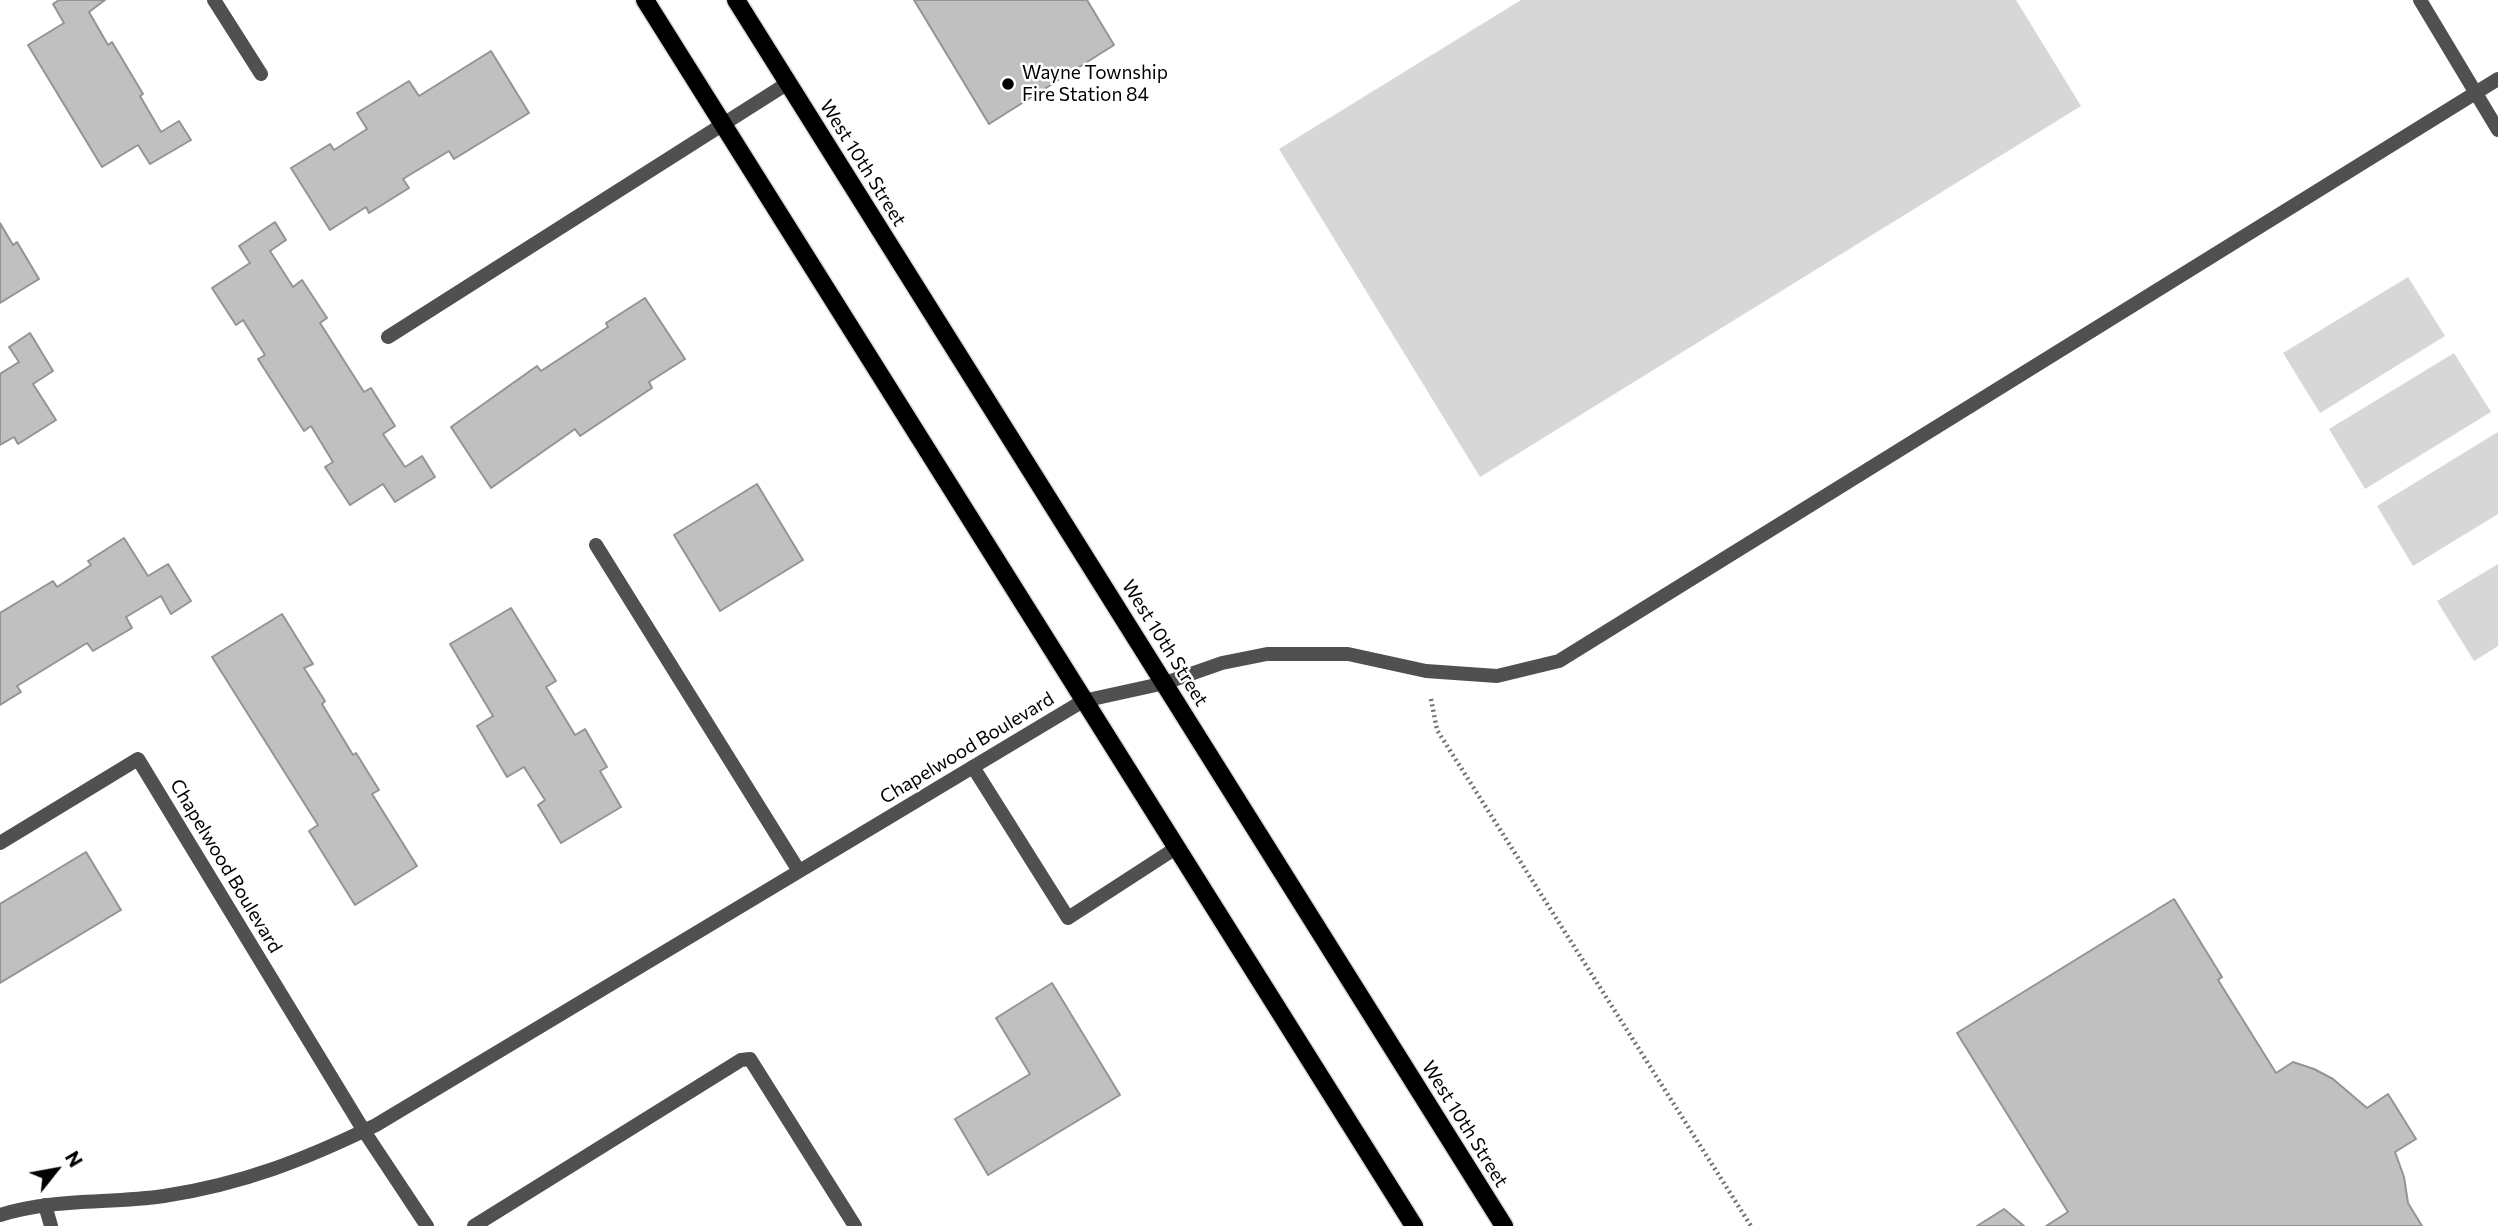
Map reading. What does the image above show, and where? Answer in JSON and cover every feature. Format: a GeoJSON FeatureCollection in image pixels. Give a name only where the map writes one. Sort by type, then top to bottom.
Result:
{"type":"FeatureCollection","features":[{"type":"Feature","properties":{"kind":"main road"},"geometry":{"type":"LineString","coordinates":[[645,0],[1414,1226]]}},
{"type":"Feature","properties":{"kind":"main road","name":"West 10th Street"},"geometry":{"type":"LineString","coordinates":[[736,0],[1504,1226]]}},
{"type":"Feature","properties":{"kind":"street"},"geometry":{"type":"LineString","coordinates":[[214,0],[261,74]]}},
{"type":"Feature","properties":{"kind":"street"},"geometry":{"type":"LineString","coordinates":[[2420,0],[2498,130]]}},
{"type":"Feature","properties":{"kind":"street","name":"Chapelwood Boulevard"},"geometry":{"type":"LineString","coordinates":[[0,1215],[46,1205],[161,1196],[225,1184],[289,1165],[365,1131],[1083,701],[1165,683],[1222,663],[1267,654],[1348,654],[1426,671],[1497,677],[1559,661],[2498,79]]}},
{"type":"Feature","properties":{"kind":"street"},"geometry":{"type":"LineString","coordinates":[[388,337],[788,83]]}},
{"type":"Feature","properties":{"kind":"street"},"geometry":{"type":"LineString","coordinates":[[596,545],[799,872]]}},
{"type":"Feature","properties":{"kind":"street","name":"Chapelwood Boulevard"},"geometry":{"type":"LineString","coordinates":[[0,843],[138,759],[365,1131]]}},
{"type":"Feature","properties":{"kind":"street"},"geometry":{"type":"LineString","coordinates":[[973,767],[1068,918],[1176,848]]}},
{"type":"Feature","properties":{"kind":"street"},"geometry":{"type":"LineString","coordinates":[[474,1226],[741,1060],[750,1059],[855,1226]]}},
{"type":"Feature","properties":{"kind":"street"},"geometry":{"type":"LineString","coordinates":[[365,1131],[427,1226]]}},
{"type":"Feature","properties":{"kind":"street"},"geometry":{"type":"LineString","coordinates":[[46,1205],[51,1226]]}},
{"type":"Feature","properties":{"kind":"path"},"geometry":{"type":"LineString","coordinates":[[1426,671],[1437,730],[1751,1226]]}},
{"type":"Feature","properties":{"kind":"shaded area"},"geometry":{"type":"Polygon","coordinates":[[[1521,0],[2016,0],[2081,106],[1480,477],[1279,149],[1521,0]]]}},
{"type":"Feature","properties":{"kind":"shaded area"},"geometry":{"type":"Polygon","coordinates":[[[2408,277],[2445,336],[2320,413],[2283,353],[2408,277]]]}},
{"type":"Feature","properties":{"kind":"shaded area"},"geometry":{"type":"Polygon","coordinates":[[[2454,353],[2491,412],[2365,489],[2329,429],[2454,353]]]}},
{"type":"Feature","properties":{"kind":"shaded area"},"geometry":{"type":"Polygon","coordinates":[[[2498,432],[2498,514],[2413,566],[2377,506],[2498,432]]]}},
{"type":"Feature","properties":{"kind":"shaded area"},"geometry":{"type":"Polygon","coordinates":[[[2498,564],[2498,646],[2474,661],[2437,601],[2498,564]]]}},
{"type":"Feature","properties":{"kind":"building"},"geometry":{"type":"Polygon","coordinates":[[[59,0],[105,0],[89,12],[108,45],[112,42],[143,94],[140,96],[161,132],[179,121],[191,140],[150,164],[138,145],[102,167],[28,45],[64,23],[53,4],[59,0]]]}},
{"type":"Feature","properties":{"kind":"building","name":"Wayne Township Fire Station 84"},"geometry":{"type":"Polygon","coordinates":[[[914,0],[1087,0],[1114,45],[989,124],[914,0]]]}},
{"type":"Feature","properties":{"kind":"building"},"geometry":{"type":"Polygon","coordinates":[[[491,51],[529,113],[454,159],[449,151],[403,179],[409,188],[369,213],[366,207],[330,230],[291,168],[330,144],[334,150],[367,129],[357,113],[409,81],[419,96],[491,51]]]}},
{"type":"Feature","properties":{"kind":"building"},"geometry":{"type":"Polygon","coordinates":[[[275,222],[286,240],[270,251],[293,287],[302,280],[327,318],[320,323],[364,392],[371,388],[395,426],[383,434],[405,467],[422,456],[435,477],[395,502],[383,484],[350,505],[325,467],[333,462],[311,426],[304,431],[258,359],[265,355],[243,320],[236,325],[212,288],[250,263],[239,246],[275,222]]]}},
{"type":"Feature","properties":{"kind":"building"},"geometry":{"type":"Polygon","coordinates":[[[0,223],[13,245],[17,242],[39,279],[0,303],[0,223]]]}},
{"type":"Feature","properties":{"kind":"building"},"geometry":{"type":"Polygon","coordinates":[[[645,298],[685,359],[649,382],[652,388],[580,436],[575,429],[491,488],[451,427],[537,366],[541,371],[608,327],[606,323],[645,298]]]}},
{"type":"Feature","properties":{"kind":"building"},"geometry":{"type":"Polygon","coordinates":[[[30,333],[53,371],[33,384],[56,420],[18,444],[14,437],[0,445],[0,374],[19,362],[9,347],[30,333]]]}},
{"type":"Feature","properties":{"kind":"building"},"geometry":{"type":"Polygon","coordinates":[[[757,484],[803,560],[720,611],[674,535],[757,484]]]}},
{"type":"Feature","properties":{"kind":"building"},"geometry":{"type":"Polygon","coordinates":[[[124,538],[148,576],[168,564],[191,601],[171,614],[161,596],[126,617],[132,628],[93,651],[87,643],[17,686],[21,692],[0,705],[0,613],[53,581],[57,587],[91,565],[88,561],[124,538]]]}},
{"type":"Feature","properties":{"kind":"building"},"geometry":{"type":"Polygon","coordinates":[[[511,608],[556,681],[546,687],[575,735],[585,729],[607,767],[600,771],[621,807],[561,843],[538,805],[545,800],[524,767],[507,777],[477,726],[493,716],[450,644],[511,608]]]}},
{"type":"Feature","properties":{"kind":"building"},"geometry":{"type":"Polygon","coordinates":[[[282,614],[313,664],[304,668],[325,701],[322,704],[353,755],[356,753],[379,790],[372,794],[417,866],[355,905],[309,831],[318,825],[212,657],[282,614]]]}},
{"type":"Feature","properties":{"kind":"building"},"geometry":{"type":"Polygon","coordinates":[[[86,852],[121,910],[0,983],[0,904],[86,852]]]}},
{"type":"Feature","properties":{"kind":"building"},"geometry":{"type":"Polygon","coordinates":[[[2174,899],[2222,977],[2218,980],[2276,1073],[2293,1062],[2314,1069],[2333,1079],[2367,1108],[2388,1094],[2416,1139],[2395,1152],[2404,1177],[2408,1203],[2422,1226],[2046,1226],[2068,1212],[1957,1033],[2174,899]]]}},
{"type":"Feature","properties":{"kind":"building"},"geometry":{"type":"Polygon","coordinates":[[[1052,983],[1120,1095],[988,1175],[955,1119],[1030,1074],[996,1018],[1052,983]]]}},
{"type":"Feature","properties":{"kind":"building"},"geometry":{"type":"Polygon","coordinates":[[[2004,1209],[2024,1226],[1977,1226],[2004,1209]]]}},
{"type":"Feature","properties":{"kind":"place","name":"Wayne Township Fire Station 84"},"geometry":{"type":"Point","coordinates":[1008,84]}}]}
